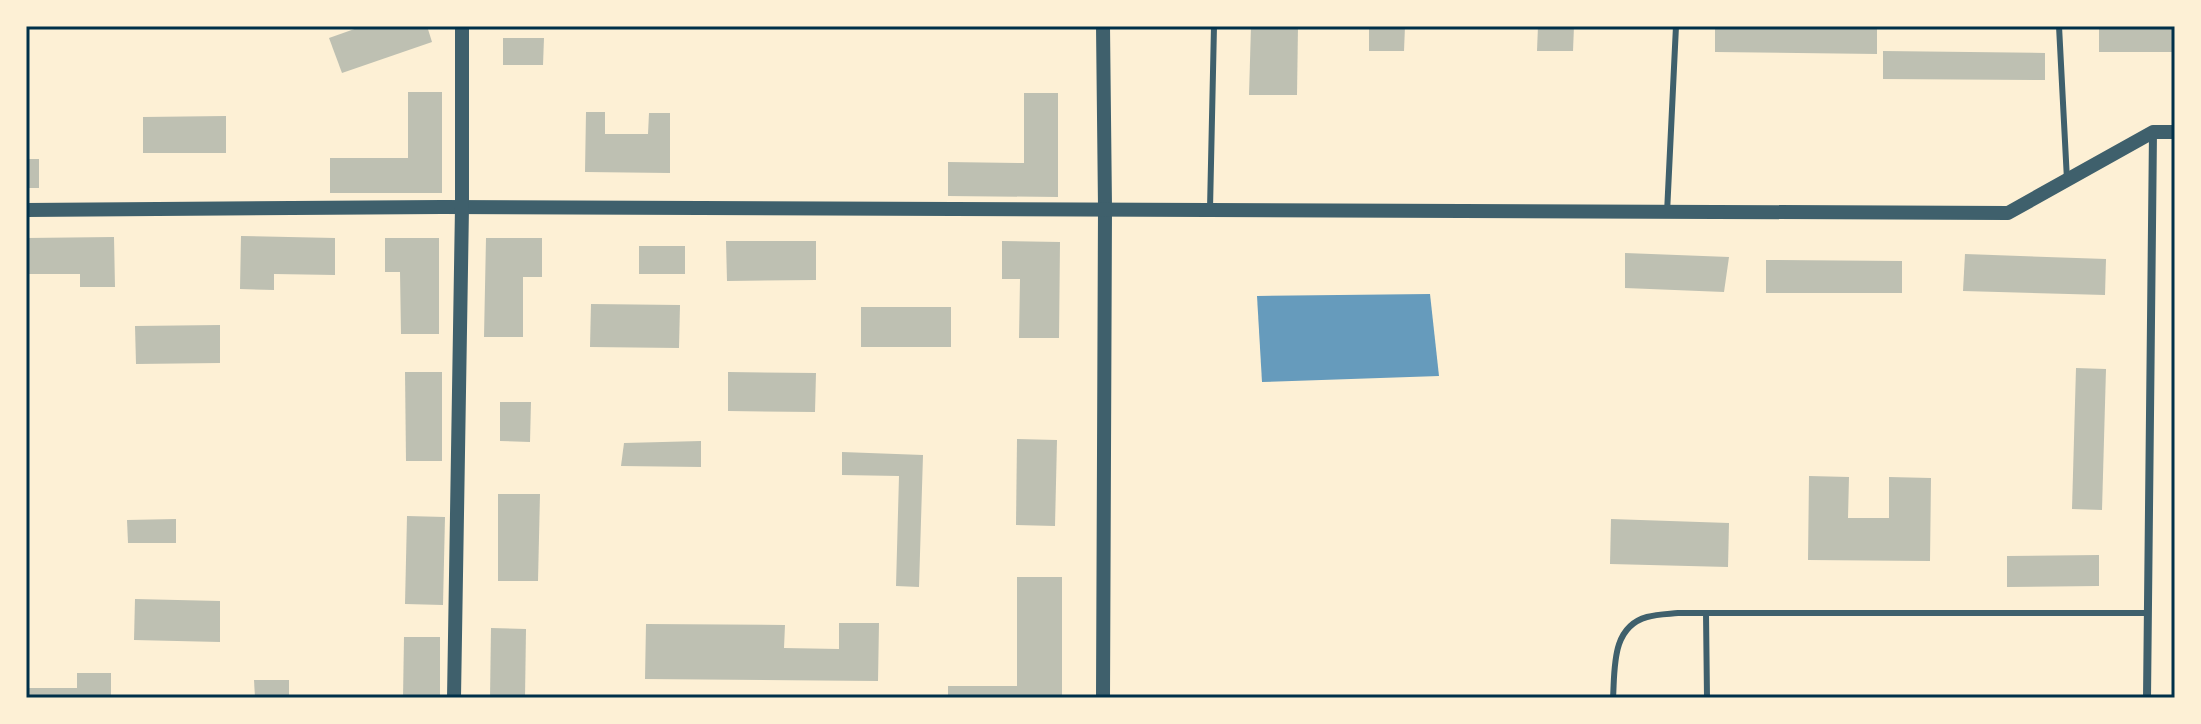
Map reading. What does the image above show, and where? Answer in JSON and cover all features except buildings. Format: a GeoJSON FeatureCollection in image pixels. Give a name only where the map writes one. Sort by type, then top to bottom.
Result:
{"type":"FeatureCollection","features":[{"type":"Feature","properties":{"kind":"street"},"geometry":{"type":"LineString","coordinates":[[454,698],[462,26]]}},
{"type":"Feature","properties":{"kind":"street"},"geometry":{"type":"LineString","coordinates":[[1103,26],[1103,698]]}},
{"type":"Feature","properties":{"kind":"street"},"geometry":{"type":"LineString","coordinates":[[26,210],[462,207],[2008,213],[2153,132],[2175,132]]}},
{"type":"Feature","properties":{"kind":"street"},"geometry":{"type":"LineString","coordinates":[[2147,698],[2153,132]]}},
{"type":"Feature","properties":{"kind":"lane"},"geometry":{"type":"LineString","coordinates":[[1210,209],[1214,26]]}},
{"type":"Feature","properties":{"kind":"lane"},"geometry":{"type":"LineString","coordinates":[[1667,213],[1676,26]]}},
{"type":"Feature","properties":{"kind":"lane"},"geometry":{"type":"LineString","coordinates":[[2059,26],[2067,180]]}},
{"type":"Feature","properties":{"kind":"lane"},"geometry":{"type":"LineString","coordinates":[[1613,698],[1617,645],[1628,630],[1644,617],[1706,613],[2147,613]]}},
{"type":"Feature","properties":{"kind":"lane"},"geometry":{"type":"LineString","coordinates":[[1706,613],[1707,698]]}},
{"type":"Feature","properties":{"kind":"water"},"geometry":{"type":"Polygon","coordinates":[[[1430,294],[1439,376],[1262,382],[1257,296],[1430,294]]]}}]}
